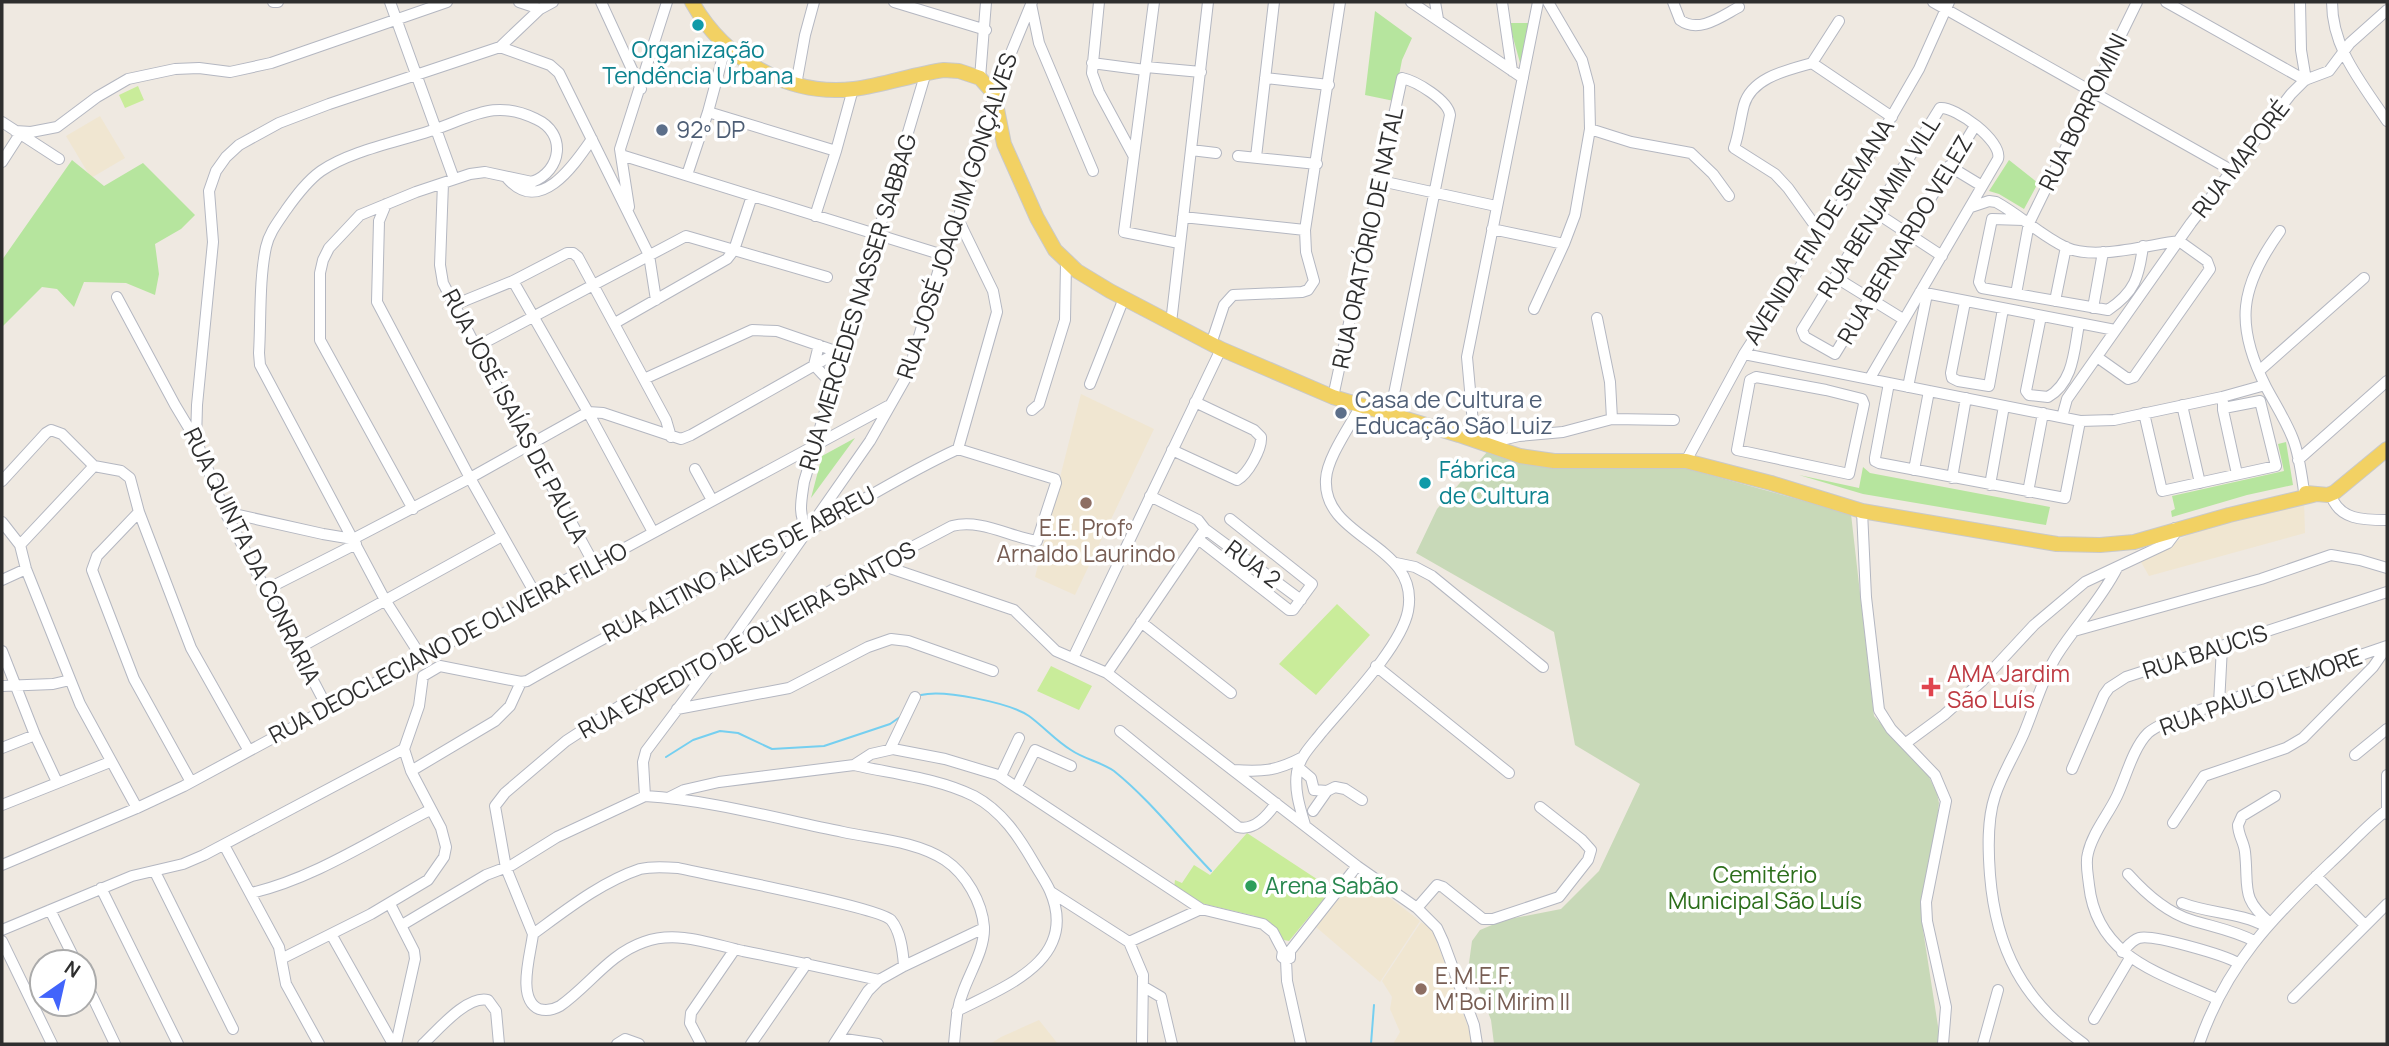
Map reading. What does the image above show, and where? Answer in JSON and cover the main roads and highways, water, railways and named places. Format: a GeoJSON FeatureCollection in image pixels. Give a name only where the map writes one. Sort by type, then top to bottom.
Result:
{"type":"FeatureCollection","features":[{"type":"Feature","properties":{"kind":"main road"},"geometry":{"type":"LineString","coordinates":[[692,2],[726,45],[758,69],[796,85],[821,89],[853,89],[944,70],[980,78],[994,94],[1004,144],[1016,174],[1055,250],[1066,262],[1124,298],[1216,346],[1333,397],[1538,460],[1685,461],[1771,483],[1861,512],[2057,544],[2100,545],[2316,495],[2348,484],[2387,449]]}},
{"type":"Feature","properties":{"kind":"waterway"},"geometry":{"type":"LineString","coordinates":[[921,695],[944,694],[976,698],[1007,706],[1029,716],[1071,750],[1104,765],[1127,782],[1211,871]]}},
{"type":"Feature","properties":{"kind":"waterway"},"geometry":{"type":"LineString","coordinates":[[666,757],[693,740],[720,731],[738,733],[772,749],[824,746],[890,724],[900,717]]}},
{"type":"Feature","properties":{"kind":"waterway"},"geometry":{"type":"LineString","coordinates":[[1371,1044],[1374,1005]]}},
{"type":"Feature","properties":{"kind":"place","name":"Organização Tendência Urbana"},"geometry":{"type":"Point","coordinates":[698,25]}},
{"type":"Feature","properties":{"kind":"place","name":"92º DP"},"geometry":{"type":"Point","coordinates":[662,130]}},
{"type":"Feature","properties":{"kind":"place","name":"Casa de Cultura e Educação São Luiz"},"geometry":{"type":"Point","coordinates":[1341,413]}},
{"type":"Feature","properties":{"kind":"place","name":"Fábrica de Cultura"},"geometry":{"type":"Point","coordinates":[1425,483]}},
{"type":"Feature","properties":{"kind":"place","name":"E.E. Profº Arnaldo Laurindo"},"geometry":{"type":"Point","coordinates":[1086,503]}},
{"type":"Feature","properties":{"kind":"place","name":"AMA Jardim São Luís"},"geometry":{"type":"Point","coordinates":[1931,687]}},
{"type":"Feature","properties":{"kind":"place","name":"Arena Sabão"},"geometry":{"type":"Point","coordinates":[1251,886]}},
{"type":"Feature","properties":{"kind":"place","name":"E.M.E.F. M'Boi Mirim II"},"geometry":{"type":"Point","coordinates":[1421,989]}},
{"type":"Feature","properties":{"kind":"park label","name":"Cemitério Municipal São Luís"},"geometry":{"type":"Point","coordinates":[1765,888]}}]}
